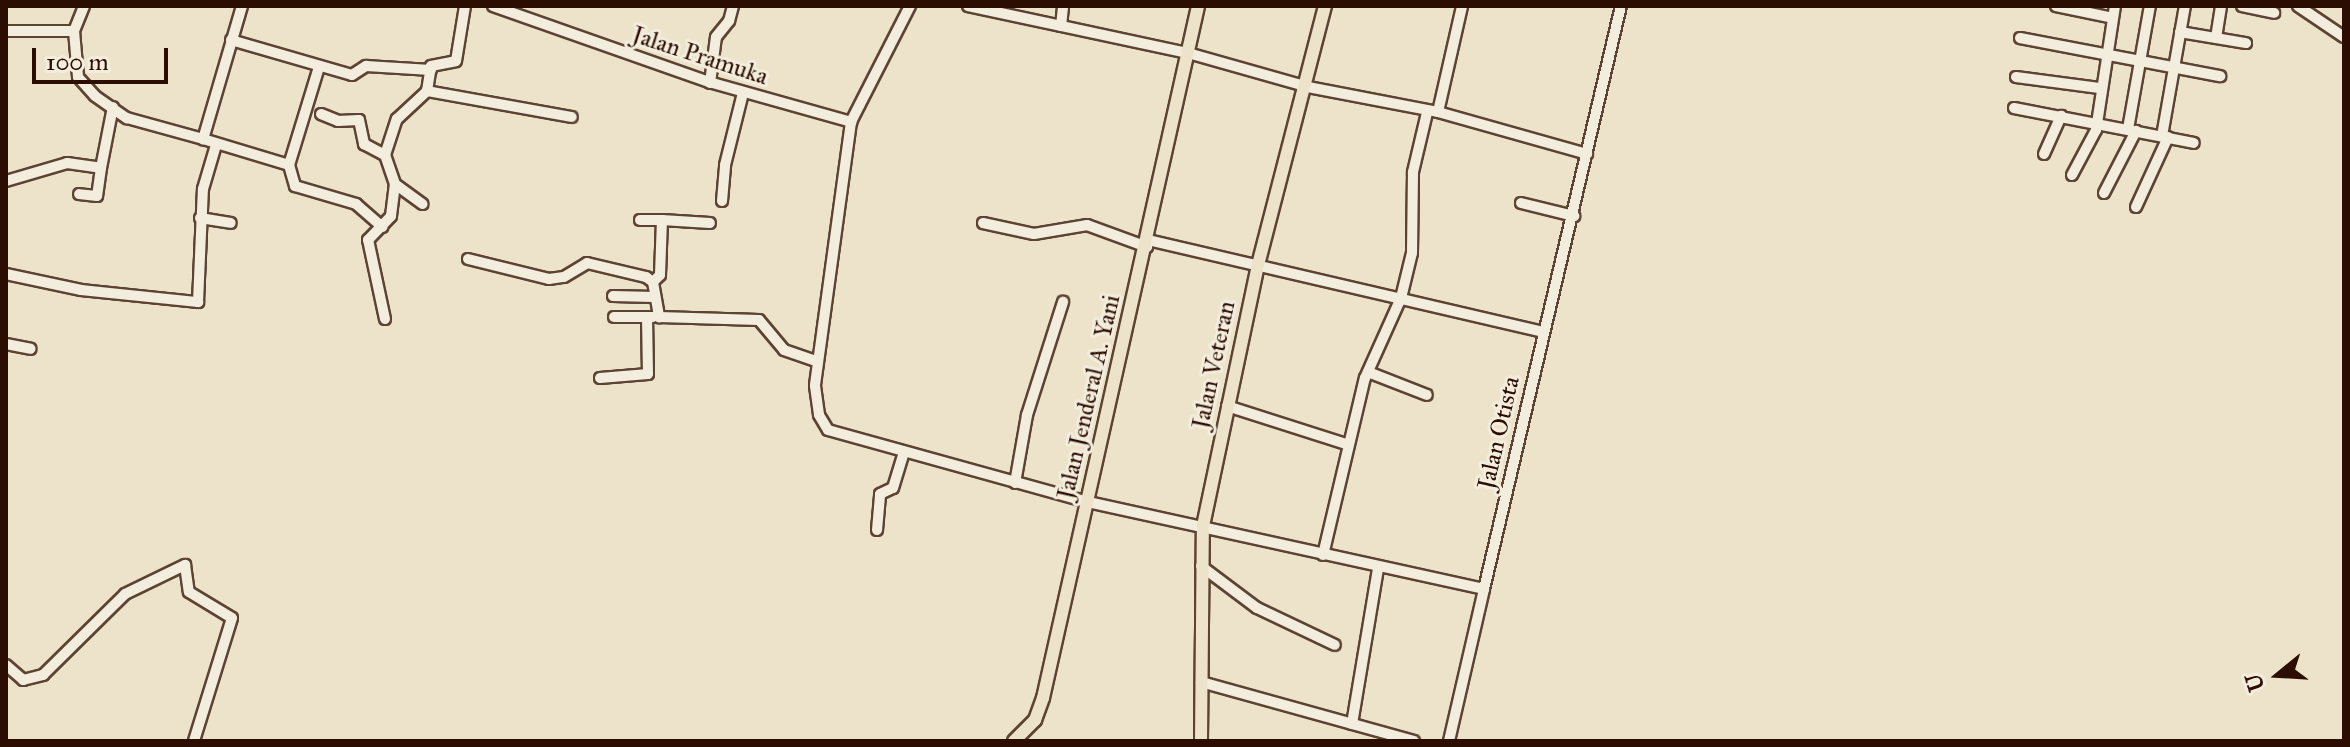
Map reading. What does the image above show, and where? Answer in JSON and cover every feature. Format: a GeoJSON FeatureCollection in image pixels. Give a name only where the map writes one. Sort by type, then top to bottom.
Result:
{"type":"FeatureCollection","features":[{"type":"Feature","properties":{"kind":"main road","name":"Jalan Jenderal A. Yani"},"geometry":{"type":"LineString","coordinates":[[1014,741],[1035,720],[1043,698],[1198,6]]}},
{"type":"Feature","properties":{"kind":"main road","name":"Jalan Veteran"},"geometry":{"type":"LineString","coordinates":[[1201,741],[1203,526],[1258,265],[1308,87],[1325,6]]}},
{"type":"Feature","properties":{"kind":"street"},"geometry":{"type":"LineString","coordinates":[[84,6],[74,31],[78,77],[113,107],[144,124],[289,165]]}},
{"type":"Feature","properties":{"kind":"street"},"geometry":{"type":"LineString","coordinates":[[203,139],[242,6]]}},
{"type":"Feature","properties":{"kind":"street"},"geometry":{"type":"LineString","coordinates":[[231,40],[356,76],[366,66],[431,70],[456,61],[465,6]]}},
{"type":"Feature","properties":{"kind":"street","name":"Jalan Pramuka"},"geometry":{"type":"LineString","coordinates":[[493,6],[710,83],[851,122]]}},
{"type":"Feature","properties":{"kind":"street"},"geometry":{"type":"LineString","coordinates":[[710,83],[716,37],[729,21],[733,6]]}},
{"type":"Feature","properties":{"kind":"street"},"geometry":{"type":"LineString","coordinates":[[910,6],[851,122],[818,362],[819,415],[828,430],[1088,502],[1484,589]]}},
{"type":"Feature","properties":{"kind":"street"},"geometry":{"type":"LineString","coordinates":[[968,6],[1188,53],[1308,87],[1432,112],[1587,154]]}},
{"type":"Feature","properties":{"kind":"street"},"geometry":{"type":"LineString","coordinates":[[1061,26],[1063,6]]}},
{"type":"Feature","properties":{"kind":"street"},"geometry":{"type":"LineString","coordinates":[[1323,555],[1346,444],[1368,372],[1401,298],[1415,238],[1410,211],[1413,172],[1462,6]]}},
{"type":"Feature","properties":{"kind":"street","name":"Jalan Otista"},"geometry":{"type":"LineString","coordinates":[[1449,741],[1621,6]]}},
{"type":"Feature","properties":{"kind":"street"},"geometry":{"type":"LineString","coordinates":[[2056,6],[2113,18]]}},
{"type":"Feature","properties":{"kind":"street"},"geometry":{"type":"LineString","coordinates":[[2072,175],[2095,122],[2115,6]]}},
{"type":"Feature","properties":{"kind":"street"},"geometry":{"type":"LineString","coordinates":[[2104,193],[2132,130],[2150,6]]}},
{"type":"Feature","properties":{"kind":"street"},"geometry":{"type":"LineString","coordinates":[[2136,207],[2165,137],[2185,6]]}},
{"type":"Feature","properties":{"kind":"street"},"geometry":{"type":"LineString","coordinates":[[2216,38],[2221,6]]}},
{"type":"Feature","properties":{"kind":"street"},"geometry":{"type":"LineString","coordinates":[[2242,6],[2274,13]]}},
{"type":"Feature","properties":{"kind":"street"},"geometry":{"type":"LineString","coordinates":[[2298,6],[2344,37]]}},
{"type":"Feature","properties":{"kind":"street"},"geometry":{"type":"LineString","coordinates":[[6,31],[74,31]]}},
{"type":"Feature","properties":{"kind":"street"},"geometry":{"type":"LineString","coordinates":[[2180,32],[2246,43]]}},
{"type":"Feature","properties":{"kind":"street"},"geometry":{"type":"LineString","coordinates":[[2020,38],[2105,51],[2220,76]]}},
{"type":"Feature","properties":{"kind":"street"},"geometry":{"type":"LineString","coordinates":[[319,67],[289,165],[295,186],[356,204],[382,227]]}},
{"type":"Feature","properties":{"kind":"street"},"geometry":{"type":"LineString","coordinates":[[385,319],[368,240],[391,216],[395,184],[385,155],[397,119],[427,91],[431,70]]}},
{"type":"Feature","properties":{"kind":"street"},"geometry":{"type":"LineString","coordinates":[[2016,77],[2099,88]]}},
{"type":"Feature","properties":{"kind":"street"},"geometry":{"type":"LineString","coordinates":[[427,91],[572,117]]}},
{"type":"Feature","properties":{"kind":"street"},"geometry":{"type":"LineString","coordinates":[[722,201],[725,165],[743,93]]}},
{"type":"Feature","properties":{"kind":"street"},"geometry":{"type":"LineString","coordinates":[[79,194],[97,196],[113,107]]}},
{"type":"Feature","properties":{"kind":"street"},"geometry":{"type":"LineString","coordinates":[[2014,108],[2194,143]]}},
{"type":"Feature","properties":{"kind":"street"},"geometry":{"type":"LineString","coordinates":[[321,114],[338,121],[359,120],[364,144],[385,155]]}},
{"type":"Feature","properties":{"kind":"street"},"geometry":{"type":"LineString","coordinates":[[2044,154],[2061,116]]}},
{"type":"Feature","properties":{"kind":"street"},"geometry":{"type":"LineString","coordinates":[[6,274],[81,290],[198,302],[200,218],[216,145]]}},
{"type":"Feature","properties":{"kind":"street"},"geometry":{"type":"LineString","coordinates":[[6,181],[67,163],[101,168]]}},
{"type":"Feature","properties":{"kind":"street"},"geometry":{"type":"LineString","coordinates":[[395,184],[423,204]]}},
{"type":"Feature","properties":{"kind":"street"},"geometry":{"type":"LineString","coordinates":[[1521,203],[1574,216]]}},
{"type":"Feature","properties":{"kind":"street"},"geometry":{"type":"LineString","coordinates":[[200,218],[231,223]]}},
{"type":"Feature","properties":{"kind":"street"},"geometry":{"type":"LineString","coordinates":[[640,220],[710,223]]}},
{"type":"Feature","properties":{"kind":"street"},"geometry":{"type":"LineString","coordinates":[[600,378],[648,374],[653,282],[660,275],[662,220]]}},
{"type":"Feature","properties":{"kind":"street"},"geometry":{"type":"LineString","coordinates":[[983,223],[1034,234],[1087,225],[1147,243],[1258,265],[1543,332]]}},
{"type":"Feature","properties":{"kind":"street"},"geometry":{"type":"LineString","coordinates":[[468,259],[549,279],[559,279],[577,264],[589,263],[653,282]]}},
{"type":"Feature","properties":{"kind":"street"},"geometry":{"type":"LineString","coordinates":[[613,296],[654,297]]}},
{"type":"Feature","properties":{"kind":"street"},"geometry":{"type":"LineString","coordinates":[[1015,483],[1027,415],[1063,302]]}},
{"type":"Feature","properties":{"kind":"street"},"geometry":{"type":"LineString","coordinates":[[614,317],[759,320],[784,350],[818,362]]}},
{"type":"Feature","properties":{"kind":"street"},"geometry":{"type":"LineString","coordinates":[[6,344],[31,349]]}},
{"type":"Feature","properties":{"kind":"street"},"geometry":{"type":"LineString","coordinates":[[1368,372],[1427,395]]}},
{"type":"Feature","properties":{"kind":"street"},"geometry":{"type":"LineString","coordinates":[[1227,406],[1346,444]]}},
{"type":"Feature","properties":{"kind":"street"},"geometry":{"type":"LineString","coordinates":[[877,530],[880,494],[893,488],[904,453]]}},
{"type":"Feature","properties":{"kind":"street"},"geometry":{"type":"LineString","coordinates":[[6,665],[23,680],[43,675],[125,594],[185,565],[189,592],[232,618],[194,741]]}},
{"type":"Feature","properties":{"kind":"street"},"geometry":{"type":"LineString","coordinates":[[1201,566],[1257,608],[1335,645]]}},
{"type":"Feature","properties":{"kind":"street"},"geometry":{"type":"LineString","coordinates":[[1352,724],[1378,568]]}},
{"type":"Feature","properties":{"kind":"street"},"geometry":{"type":"LineString","coordinates":[[1201,682],[1409,740]]}}]}
